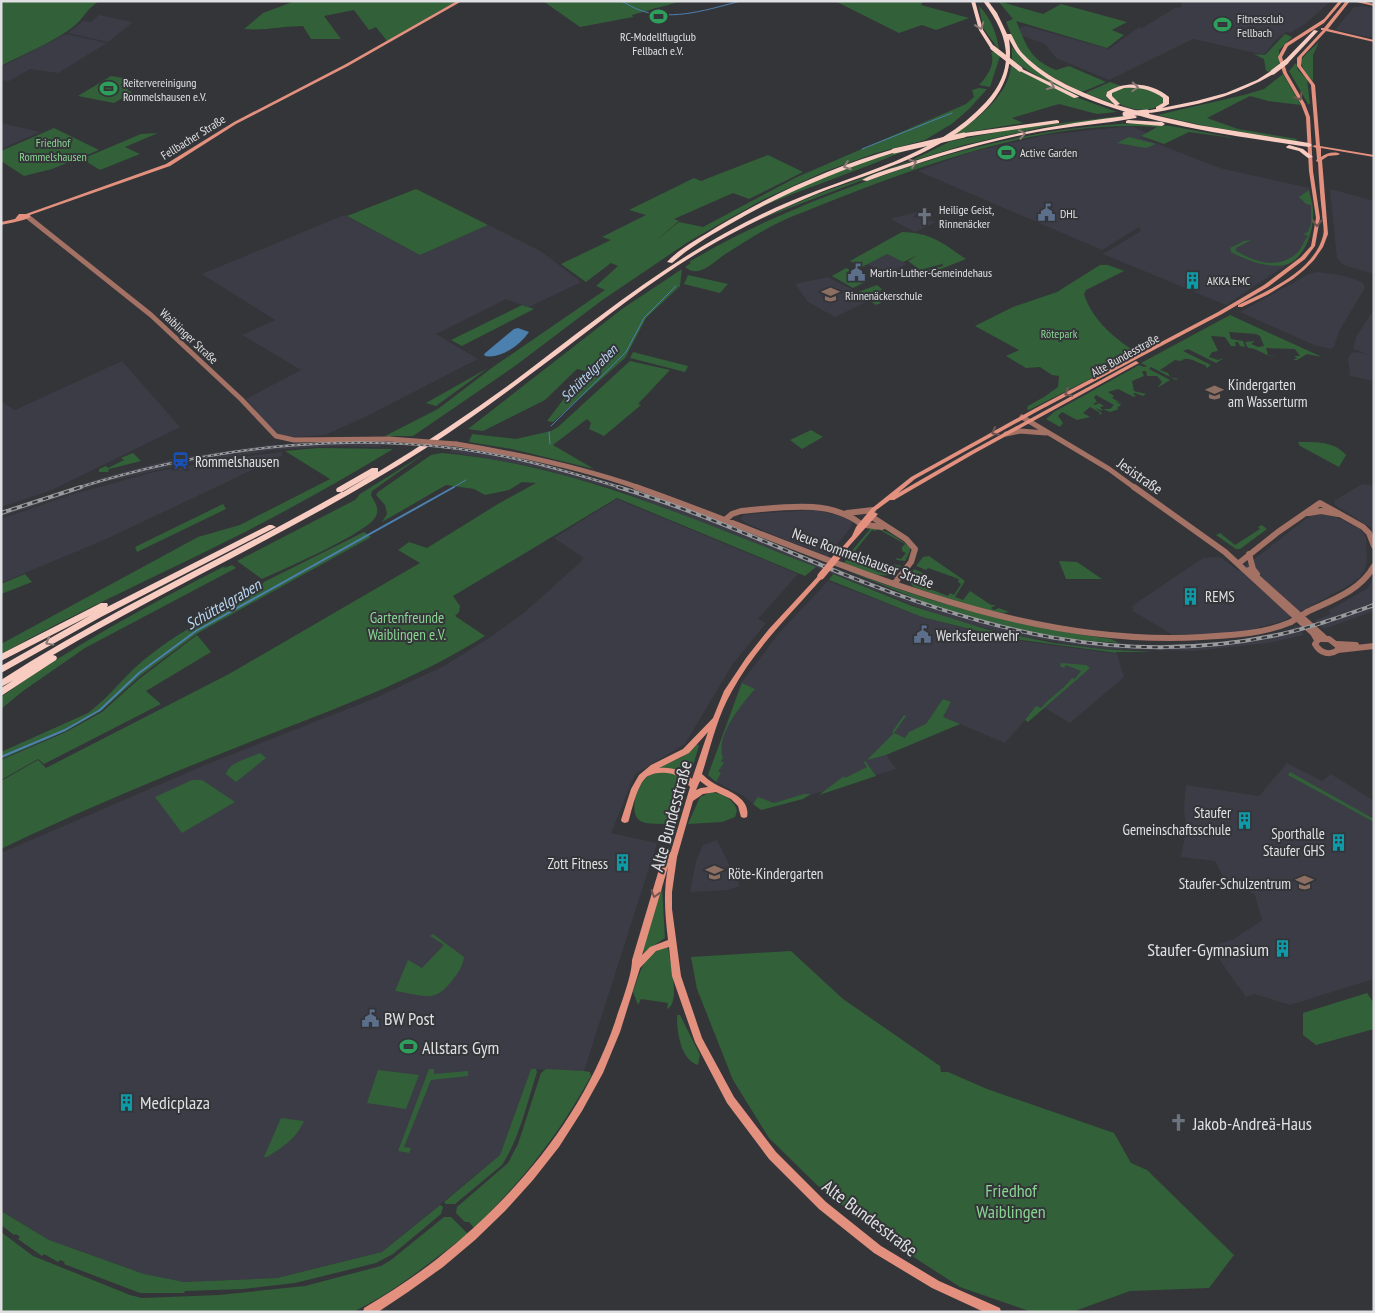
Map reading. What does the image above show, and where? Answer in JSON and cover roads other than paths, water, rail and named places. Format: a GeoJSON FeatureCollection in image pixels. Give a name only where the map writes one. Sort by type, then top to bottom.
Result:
{"type":"FeatureCollection","features":[{"type":"Feature","properties":{"kind":"highway"},"geometry":{"type":"LineString","coordinates":[[973,1],[981,30],[993,48],[1020,69],[1084,100],[1180,126]]}},
{"type":"Feature","properties":{"kind":"highway"},"geometry":{"type":"LineString","coordinates":[[670,262],[716,234],[764,210],[917,149],[969,115],[991,90],[999,76],[1003,61],[1003,44],[999,31],[990,14],[979,1]]}},
{"type":"Feature","properties":{"kind":"highway"},"geometry":{"type":"LineString","coordinates":[[985,1],[1024,58],[1046,75],[1085,94],[1126,112],[1289,144],[1310,157]]}},
{"type":"Feature","properties":{"kind":"highway"},"geometry":{"type":"LineString","coordinates":[[1287,65],[1315,29]]}},
{"type":"Feature","properties":{"kind":"highway"},"geometry":{"type":"LineString","coordinates":[[1,684],[63,645],[130,607],[290,525],[399,462],[498,396],[630,296],[690,255],[724,235],[769,212],[909,156],[958,130],[989,102],[1003,80],[1009,59],[1005,32]]}},
{"type":"Feature","properties":{"kind":"highway"},"geometry":{"type":"LineString","coordinates":[[690,255],[792,208],[888,172],[975,144],[1050,128],[1134,117],[1151,112],[1222,100],[1254,88],[1300,57]]}},
{"type":"Feature","properties":{"kind":"highway"},"geometry":{"type":"LineString","coordinates":[[1,670],[153,586],[294,516],[385,464],[485,398],[693,244],[785,192],[838,169],[894,151],[964,135],[1030,124],[1126,112],[1151,112],[1164,106],[1167,102],[1166,97],[1159,92],[1133,86],[1110,92],[1110,99],[1126,112]]}},
{"type":"Feature","properties":{"kind":"highway"},"geometry":{"type":"LineString","coordinates":[[1050,128],[1137,122],[1180,126],[1309,147]]}},
{"type":"Feature","properties":{"kind":"highway"},"geometry":{"type":"LineString","coordinates":[[1289,144],[1302,141],[1308,137]]}},
{"type":"Feature","properties":{"kind":"highway"},"geometry":{"type":"LineString","coordinates":[[1,658],[113,601],[153,586]]}},
{"type":"Feature","properties":{"kind":"highway"},"geometry":{"type":"LineString","coordinates":[[1,693],[130,607]]}},
{"type":"Feature","properties":{"kind":"main road","name":"Fellbacher Straße"},"geometry":{"type":"LineString","coordinates":[[1,224],[168,165],[235,123],[310,86],[314,82],[460,1]]}},
{"type":"Feature","properties":{"kind":"main road"},"geometry":{"type":"LineString","coordinates":[[1315,29],[1341,1]]}},
{"type":"Feature","properties":{"kind":"main road"},"geometry":{"type":"LineString","coordinates":[[1354,1],[1374,4]]}},
{"type":"Feature","properties":{"kind":"main road"},"geometry":{"type":"LineString","coordinates":[[1359,1],[1374,4]]}},
{"type":"Feature","properties":{"kind":"main road"},"geometry":{"type":"LineString","coordinates":[[1300,57],[1348,2]]}},
{"type":"Feature","properties":{"kind":"main road"},"geometry":{"type":"LineString","coordinates":[[1315,29],[1374,41]]}},
{"type":"Feature","properties":{"kind":"main road","name":"Alte Bundesstraße"},"geometry":{"type":"LineString","coordinates":[[872,514],[909,488],[1234,307],[1303,258],[1313,246],[1318,218],[1308,137],[1309,123],[1306,110],[1285,73],[1280,57],[1286,45],[1315,29]]}},
{"type":"Feature","properties":{"kind":"main road"},"geometry":{"type":"LineString","coordinates":[[1318,38],[1326,34],[1340,33]]}},
{"type":"Feature","properties":{"kind":"main road","name":"Alte Bundesstraße"},"geometry":{"type":"LineString","coordinates":[[1234,307],[1263,295],[1295,274],[1306,266],[1324,242],[1326,222],[1318,161],[1313,84],[1299,66],[1300,57]]}},
{"type":"Feature","properties":{"kind":"main road"},"geometry":{"type":"LineString","coordinates":[[1309,147],[1340,154],[1374,157]]}},
{"type":"Feature","properties":{"kind":"main road"},"geometry":{"type":"LineString","coordinates":[[1318,149],[1374,157]]}},
{"type":"Feature","properties":{"kind":"main road"},"geometry":{"type":"LineString","coordinates":[[1318,161],[1325,155],[1340,154]]}},
{"type":"Feature","properties":{"kind":"main road","name":"Alte Bundesstraße"},"geometry":{"type":"LineString","coordinates":[[996,1312],[948,1290],[874,1246],[823,1207],[773,1156],[738,1111],[697,1037],[682,997],[671,942],[668,899],[675,850],[717,716],[728,691],[751,656],[872,514],[913,478],[1022,417],[1222,314]]}},
{"type":"Feature","properties":{"kind":"main road"},"geometry":{"type":"LineString","coordinates":[[625,820],[635,788],[642,777],[654,767],[686,751],[717,716]]}},
{"type":"Feature","properties":{"kind":"main road"},"geometry":{"type":"LineString","coordinates":[[642,777],[661,770],[678,772],[688,778],[694,787]]}},
{"type":"Feature","properties":{"kind":"main road"},"geometry":{"type":"LineString","coordinates":[[698,775],[716,789],[738,800],[742,805],[744,815]]}},
{"type":"Feature","properties":{"kind":"main road"},"geometry":{"type":"LineString","coordinates":[[690,799],[701,792],[716,789]]}},
{"type":"Feature","properties":{"kind":"main road"},"geometry":{"type":"LineString","coordinates":[[368,1312],[424,1276],[474,1236],[512,1200],[571,1122],[600,1069],[614,1036],[664,866],[675,850]]}},
{"type":"Feature","properties":{"kind":"main road"},"geometry":{"type":"LineString","coordinates":[[636,966],[653,949],[671,942]]}},
{"type":"Feature","properties":{"kind":"street","name":"Waiblinger Straße"},"geometry":{"type":"LineString","coordinates":[[27,216],[151,315],[241,399],[276,436],[294,440],[333,438]]}},
{"type":"Feature","properties":{"kind":"street","name":"Waiblinger Straße"},"geometry":{"type":"LineString","coordinates":[[19,219],[35,224]]}},
{"type":"Feature","properties":{"kind":"street","name":"Jesistraße"},"geometry":{"type":"LineString","coordinates":[[1022,417],[1109,469],[1213,542],[1259,577],[1326,639]]}},
{"type":"Feature","properties":{"kind":"street"},"geometry":{"type":"LineString","coordinates":[[1006,434],[1032,430],[1051,434]]}},
{"type":"Feature","properties":{"kind":"street","name":"Neue Rommelshauser Straße"},"geometry":{"type":"LineString","coordinates":[[333,438],[389,439],[456,444],[528,456],[597,473],[894,584],[993,614],[1107,635],[1166,639],[1224,636],[1268,630],[1291,622],[1356,587],[1367,578],[1374,566]]}},
{"type":"Feature","properties":{"kind":"street"},"geometry":{"type":"LineString","coordinates":[[1239,563],[1319,503]]}},
{"type":"Feature","properties":{"kind":"street"},"geometry":{"type":"LineString","coordinates":[[1319,503],[1339,514]]}},
{"type":"Feature","properties":{"kind":"street"},"geometry":{"type":"LineString","coordinates":[[1319,503],[1349,517],[1364,527],[1369,533],[1374,546]]}},
{"type":"Feature","properties":{"kind":"street"},"geometry":{"type":"LineString","coordinates":[[725,520],[735,513],[814,507],[846,513],[872,514],[885,528],[910,542],[916,552],[894,584]]}},
{"type":"Feature","properties":{"kind":"street"},"geometry":{"type":"LineString","coordinates":[[1298,517],[1317,511],[1349,517]]}},
{"type":"Feature","properties":{"kind":"street"},"geometry":{"type":"LineString","coordinates":[[846,513],[863,525],[885,528]]}},
{"type":"Feature","properties":{"kind":"street"},"geometry":{"type":"LineString","coordinates":[[1249,554],[1253,569],[1259,577]]}},
{"type":"Feature","properties":{"kind":"street","name":"Jesistraße"},"geometry":{"type":"LineString","coordinates":[[1239,563],[1313,634],[1317,640],[1316,646],[1322,652],[1332,654],[1338,647]]}},
{"type":"Feature","properties":{"kind":"street"},"geometry":{"type":"LineString","coordinates":[[1317,640],[1326,639],[1338,647],[1372,646]]}},
{"type":"Feature","properties":{"kind":"water"},"geometry":{"type":"Polygon","coordinates":[[[518,328],[529,332],[521,342],[504,353],[485,356],[484,354],[514,329],[518,328]]]}},
{"type":"Feature","properties":{"kind":"waterway"},"geometry":{"type":"LineString","coordinates":[[621,1],[642,11],[667,15],[692,13],[741,1]]}},
{"type":"Feature","properties":{"kind":"waterway","name":"Schüttelgraben"},"geometry":{"type":"LineString","coordinates":[[862,149],[952,113]]}},
{"type":"Feature","properties":{"kind":"waterway","name":"Schüttelgraben"},"geometry":{"type":"LineString","coordinates":[[551,426],[626,352],[644,318],[676,286]]}},
{"type":"Feature","properties":{"kind":"waterway"},"geometry":{"type":"LineString","coordinates":[[549,432],[550,444]]}},
{"type":"Feature","properties":{"kind":"waterway","name":"Schüttelgraben"},"geometry":{"type":"LineString","coordinates":[[452,488],[466,480]]}},
{"type":"Feature","properties":{"kind":"waterway","name":"Schüttelgraben"},"geometry":{"type":"LineString","coordinates":[[1,757],[65,730],[100,710],[139,673],[196,631],[454,487]]}},
{"type":"Feature","properties":{"kind":"railway"},"geometry":{"type":"LineString","coordinates":[[77,488],[130,473],[238,451],[293,445],[348,443],[403,444],[458,449],[526,461],[622,488]]}},
{"type":"Feature","properties":{"kind":"railway"},"geometry":{"type":"LineString","coordinates":[[1,513],[81,487]]}},
{"type":"Feature","properties":{"kind":"railway"},"geometry":{"type":"LineString","coordinates":[[618,487],[704,517],[896,594],[948,612],[1053,638],[1107,645],[1161,647],[1216,645],[1285,633],[1374,605]]}},
{"type":"Feature","properties":{"kind":"place","name":"RC-Modellflugclub Fellbach e.V."},"geometry":{"type":"Point","coordinates":[658,17]}},
{"type":"Feature","properties":{"kind":"place","name":"Fitnessclub Fellbach"},"geometry":{"type":"Point","coordinates":[1223,25]}},
{"type":"Feature","properties":{"kind":"place","name":"Reitervereinigung Rommelshausen e.V."},"geometry":{"type":"Point","coordinates":[109,89]}},
{"type":"Feature","properties":{"kind":"place","name":"Active Garden"},"geometry":{"type":"Point","coordinates":[1006,152]}},
{"type":"Feature","properties":{"kind":"place","name":"DHL"},"geometry":{"type":"Point","coordinates":[1046,213]}},
{"type":"Feature","properties":{"kind":"place","name":"Heilige Geist, Rinnenäcker"},"geometry":{"type":"Point","coordinates":[925,216]}},
{"type":"Feature","properties":{"kind":"place","name":"Martin-Luther-Gemeindehaus"},"geometry":{"type":"Point","coordinates":[856,272]}},
{"type":"Feature","properties":{"kind":"place","name":"AKKA EMC"},"geometry":{"type":"Point","coordinates":[1193,280]}},
{"type":"Feature","properties":{"kind":"place","name":"Rinnenäckerschule"},"geometry":{"type":"Point","coordinates":[831,295]}},
{"type":"Feature","properties":{"kind":"place","name":"Kindergarten am Wasserturm"},"geometry":{"type":"Point","coordinates":[1214,393]}},
{"type":"Feature","properties":{"kind":"place","name":"Rommelshausen"},"geometry":{"type":"Point","coordinates":[181,461]}},
{"type":"Feature","properties":{"kind":"place","name":"REMS"},"geometry":{"type":"Point","coordinates":[1191,596]}},
{"type":"Feature","properties":{"kind":"place","name":"Werksfeuerwehr"},"geometry":{"type":"Point","coordinates":[922,635]}},
{"type":"Feature","properties":{"kind":"place","name":"Staufer Gemeinschaftsschule"},"geometry":{"type":"Point","coordinates":[1245,821]}},
{"type":"Feature","properties":{"kind":"place","name":"Sporthalle Staufer GHS"},"geometry":{"type":"Point","coordinates":[1339,842]}},
{"type":"Feature","properties":{"kind":"place","name":"Zott Fitness"},"geometry":{"type":"Point","coordinates":[622,863]}},
{"type":"Feature","properties":{"kind":"place","name":"Röte-Kindergarten"},"geometry":{"type":"Point","coordinates":[714,873]}},
{"type":"Feature","properties":{"kind":"place","name":"Staufer-Schulzentrum"},"geometry":{"type":"Point","coordinates":[1305,883]}},
{"type":"Feature","properties":{"kind":"place","name":"Staufer-Gymnasium"},"geometry":{"type":"Point","coordinates":[1283,949]}},
{"type":"Feature","properties":{"kind":"place","name":"BW Post"},"geometry":{"type":"Point","coordinates":[370,1018]}},
{"type":"Feature","properties":{"kind":"place","name":"Allstars Gym"},"geometry":{"type":"Point","coordinates":[408,1047]}},
{"type":"Feature","properties":{"kind":"place","name":"Medicplaza"},"geometry":{"type":"Point","coordinates":[126,1102]}},
{"type":"Feature","properties":{"kind":"place","name":"Jakob-Andreä-Haus"},"geometry":{"type":"Point","coordinates":[1179,1123]}},
{"type":"Feature","properties":{"kind":"park label","name":"Friedhof Rommelshausen"},"geometry":{"type":"Point","coordinates":[53,149]}},
{"type":"Feature","properties":{"kind":"park label","name":"Rötepark"},"geometry":{"type":"Point","coordinates":[1059,333]}},
{"type":"Feature","properties":{"kind":"park label","name":"Gartenfreunde Waiblingen e.V."},"geometry":{"type":"Point","coordinates":[407,626]}},
{"type":"Feature","properties":{"kind":"park label","name":"Friedhof Waiblingen"},"geometry":{"type":"Point","coordinates":[1011,1200]}}]}
